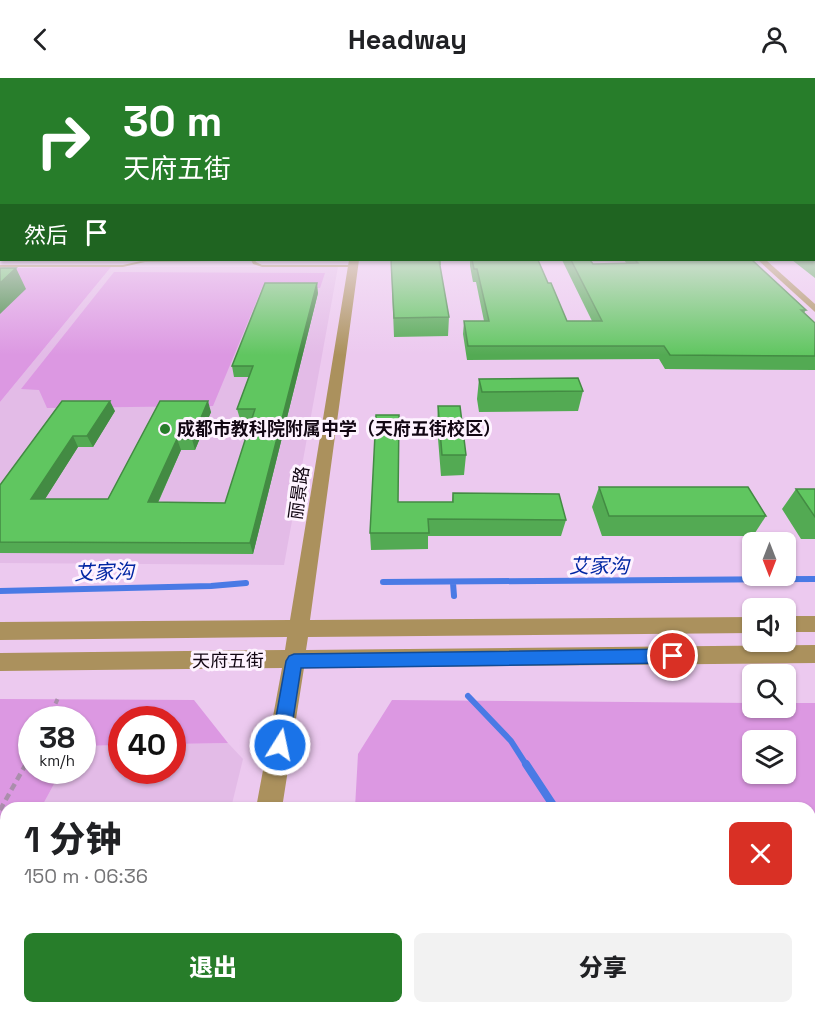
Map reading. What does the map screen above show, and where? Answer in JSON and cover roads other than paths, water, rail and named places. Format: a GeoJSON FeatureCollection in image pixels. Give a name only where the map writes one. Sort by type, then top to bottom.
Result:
{"type":"FeatureCollection","features":[{"type":"Feature","properties":{"kind":"street","name":"丽景路"},"geometry":{"type":"LineString","coordinates":[[270,802],[299,630],[352,268]]}},
{"type":"Feature","properties":{"kind":"street"},"geometry":{"type":"LineString","coordinates":[[770,268],[815,309]]}},
{"type":"Feature","properties":{"kind":"street"},"geometry":{"type":"LineString","coordinates":[[796,624],[815,624]]}},
{"type":"Feature","properties":{"kind":"street","name":"天府五街"},"geometry":{"type":"LineString","coordinates":[[0,631],[742,625]]}},
{"type":"Feature","properties":{"kind":"street","name":"天府五街"},"geometry":{"type":"LineString","coordinates":[[0,662],[294,661],[815,654]]}},
{"type":"Feature","properties":{"kind":"waterway","name":"艾家沟"},"geometry":{"type":"LineString","coordinates":[[383,582],[815,579]]}},
{"type":"Feature","properties":{"kind":"waterway","name":"艾家沟"},"geometry":{"type":"LineString","coordinates":[[0,591],[211,586],[246,583]]}},
{"type":"Feature","properties":{"kind":"waterway"},"geometry":{"type":"LineString","coordinates":[[453,583],[454,596]]}},
{"type":"Feature","properties":{"kind":"waterway"},"geometry":{"type":"LineString","coordinates":[[468,696],[511,741],[527,766]]}},
{"type":"Feature","properties":{"kind":"waterway"},"geometry":{"type":"LineString","coordinates":[[526,764],[551,802]]}},
{"type":"Feature","properties":{"kind":"place","name":"成都市教科院附属中学（天府五街校区）"},"geometry":{"type":"Point","coordinates":[165,429]}}]}
